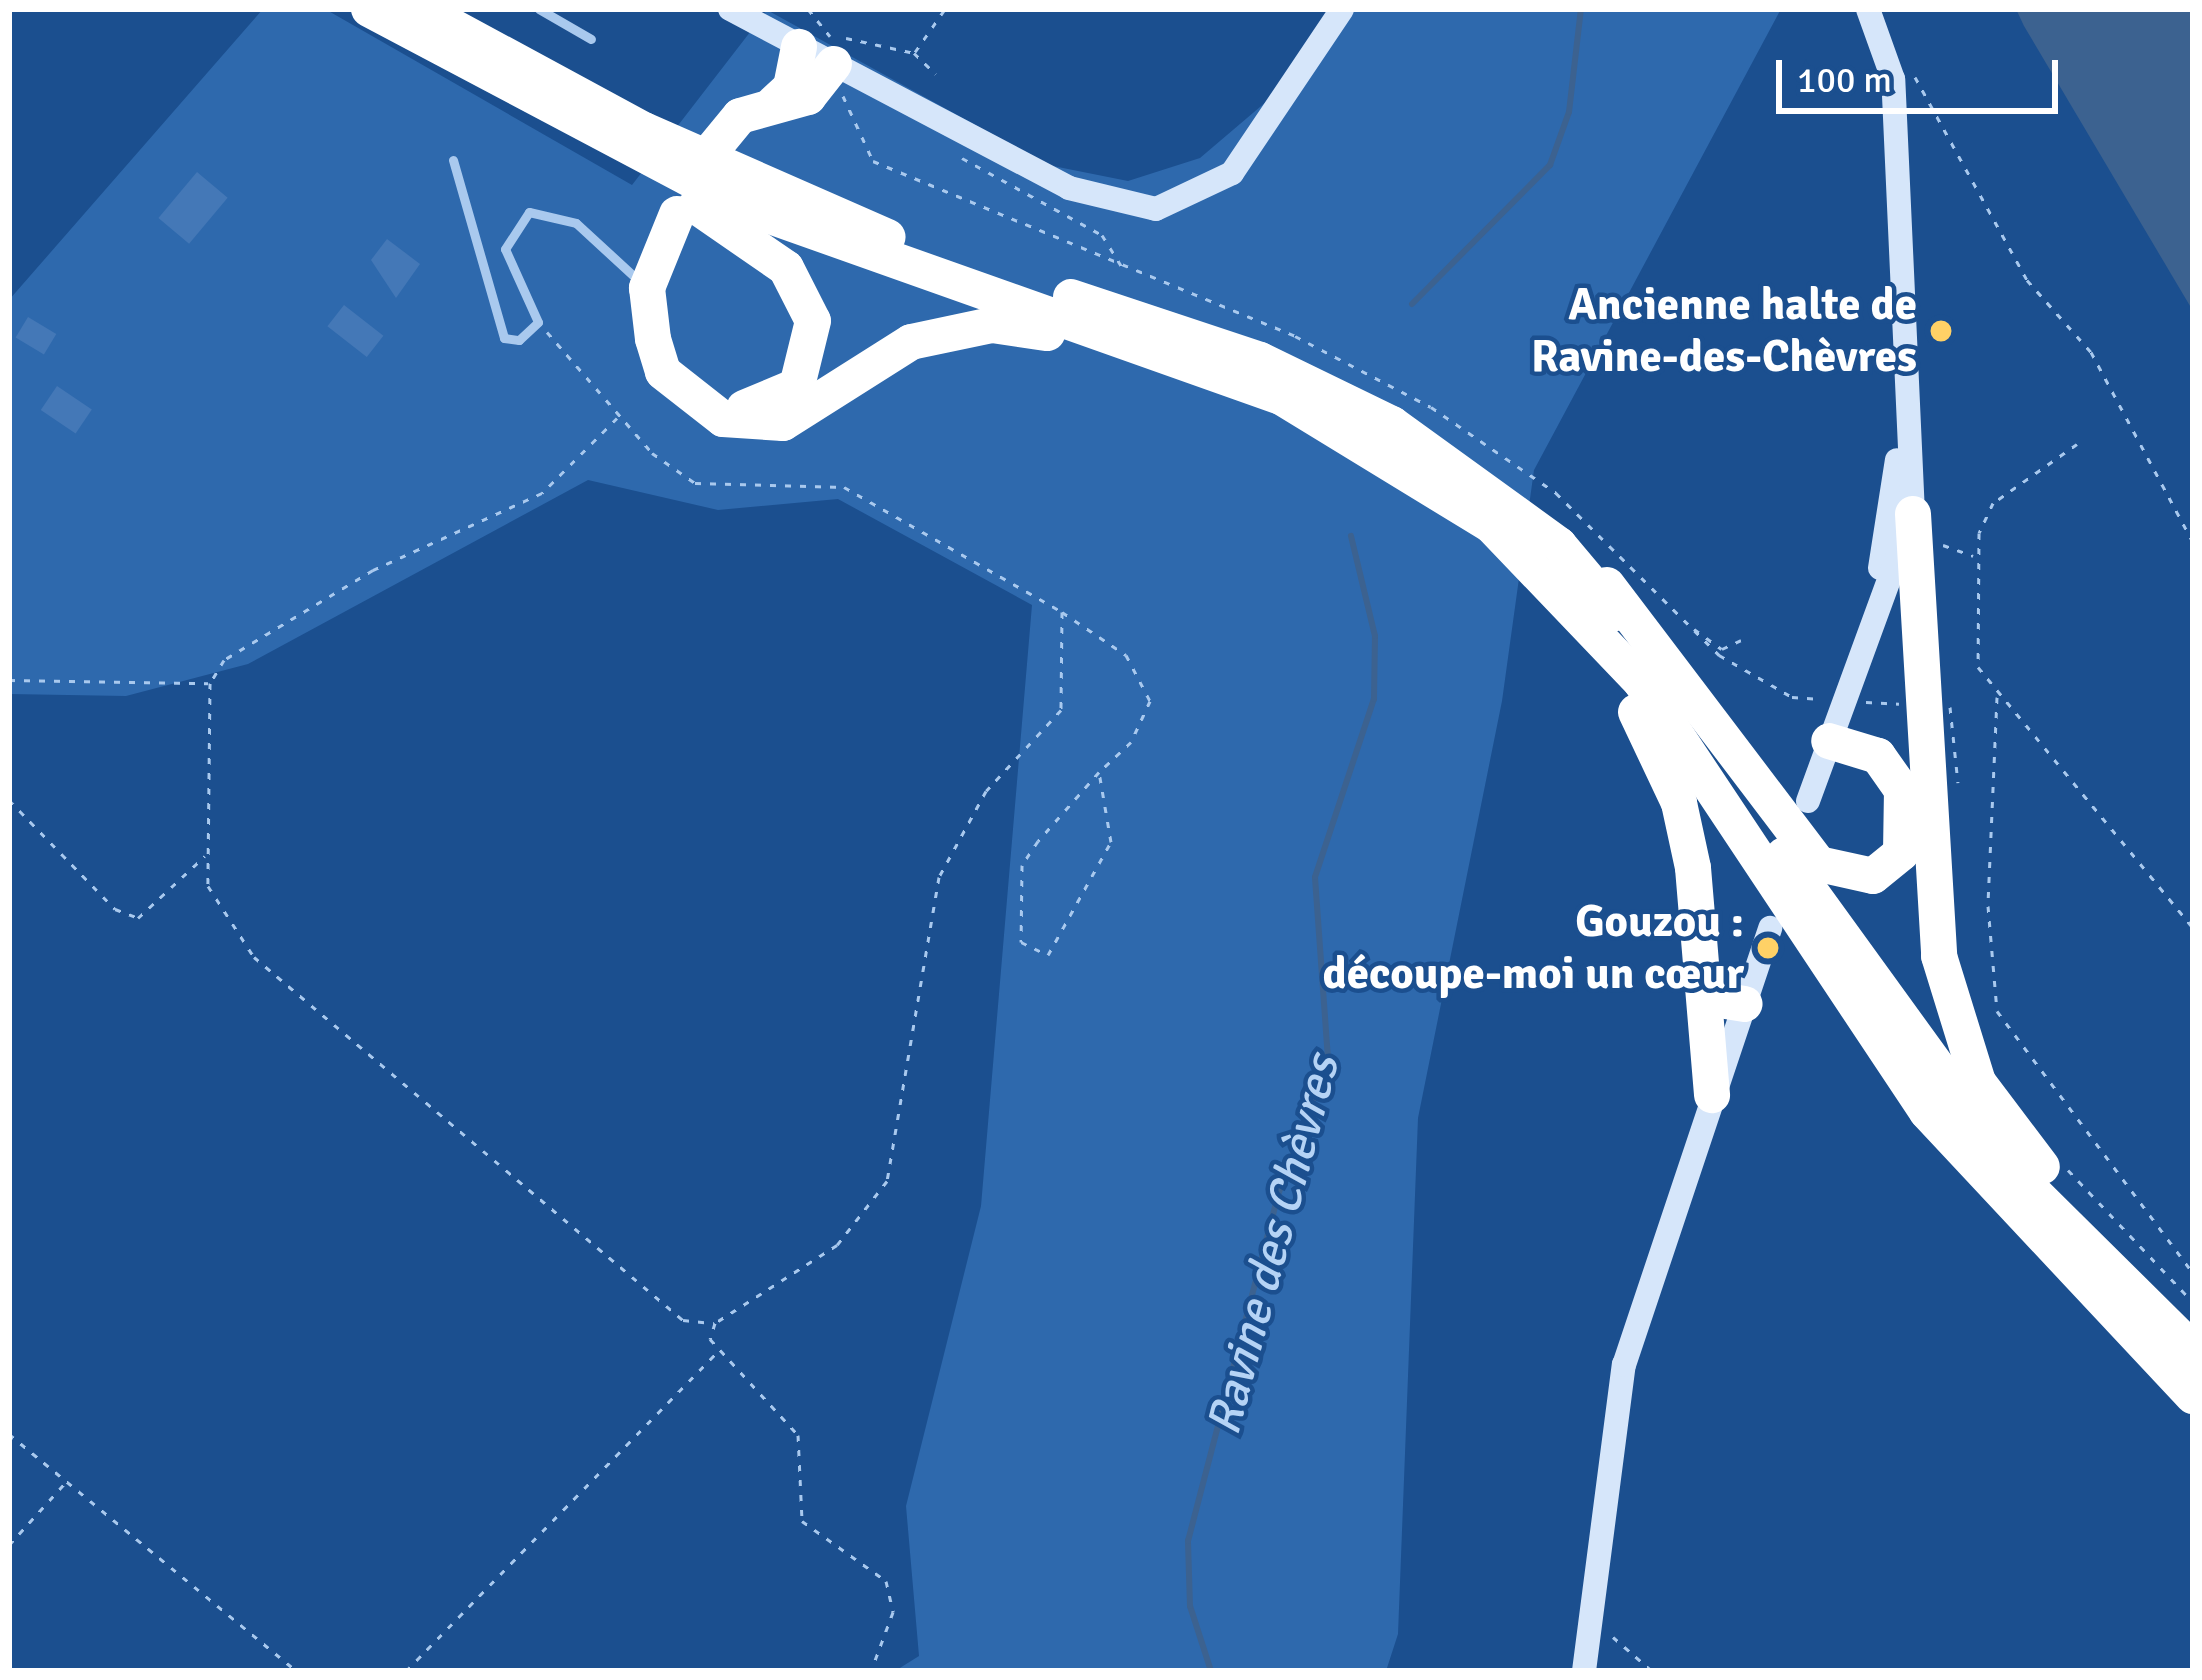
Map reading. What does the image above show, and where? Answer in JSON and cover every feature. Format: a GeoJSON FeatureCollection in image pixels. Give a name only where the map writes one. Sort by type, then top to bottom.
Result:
{"type":"FeatureCollection","features":[{"type":"Feature","properties":{"kind":"highway"},"geometry":{"type":"LineString","coordinates":[[369,9],[763,247],[806,297],[815,343],[797,386],[771,405],[742,408],[680,374],[653,339]]}},
{"type":"Feature","properties":{"kind":"highway"},"geometry":{"type":"LineString","coordinates":[[420,9],[644,130],[860,227],[1323,387],[1444,458],[1559,545],[1648,629],[1820,864],[1874,876],[1901,853],[1902,790],[1878,756],[1829,741]]}},
{"type":"Feature","properties":{"kind":"highway"},"geometry":{"type":"LineString","coordinates":[[712,150],[740,116],[808,97],[827,60]]}},
{"type":"Feature","properties":{"kind":"highway"},"geometry":{"type":"LineString","coordinates":[[505,88],[800,230],[1281,397],[1396,458],[1491,525],[1601,632],[1927,1112],[2193,1396]]}},
{"type":"Feature","properties":{"kind":"highway"},"geometry":{"type":"LineString","coordinates":[[677,214],[647,288],[653,339],[663,372],[690,400],[759,427],[808,412],[911,342],[992,325],[1281,397]]}},
{"type":"Feature","properties":{"kind":"highway"},"geometry":{"type":"LineString","coordinates":[[1396,458],[1534,581],[1628,696],[1679,803],[1707,998],[1712,1095]]}},
{"type":"Feature","properties":{"kind":"highway"},"geometry":{"type":"LineString","coordinates":[[1913,514],[1922,756],[1951,1012],[1978,1082],[2022,1143],[2193,1326]]}},
{"type":"Feature","properties":{"kind":"highway"},"geometry":{"type":"LineString","coordinates":[[1559,545],[1651,656],[1928,1066],[2015,1174],[2193,1350]]}},
{"type":"Feature","properties":{"kind":"highway"},"geometry":{"type":"LineString","coordinates":[[1707,998],[1745,1004]]}},
{"type":"Feature","properties":{"kind":"street"},"geometry":{"type":"LineString","coordinates":[[730,9],[1069,188],[1156,209],[1232,173],[1342,9]]}},
{"type":"Feature","properties":{"kind":"street"},"geometry":{"type":"LineString","coordinates":[[1808,801],[1874,606],[1913,514],[1904,399],[1893,79],[1868,9]]}},
{"type":"Feature","properties":{"kind":"street"},"geometry":{"type":"LineString","coordinates":[[1874,606],[1904,399]]}},
{"type":"Feature","properties":{"kind":"street"},"geometry":{"type":"LineString","coordinates":[[1584,1671],[1613,1410],[1770,928]]}},
{"type":"Feature","properties":{"kind":"lane"},"geometry":{"type":"LineString","coordinates":[[539,9],[591,39]]}},
{"type":"Feature","properties":{"kind":"lane"},"geometry":{"type":"LineString","coordinates":[[453,160],[499,334],[519,340],[538,322],[505,249],[529,212],[576,223],[647,288]]}},
{"type":"Feature","properties":{"kind":"path"},"geometry":{"type":"LineString","coordinates":[[914,53],[945,9]]}},
{"type":"Feature","properties":{"kind":"path"},"geometry":{"type":"LineString","coordinates":[[936,74],[914,53],[827,60],[861,150],[1124,271],[1102,236],[947,150]]}},
{"type":"Feature","properties":{"kind":"path"},"geometry":{"type":"LineString","coordinates":[[1910,68],[2027,280],[2091,352],[2193,542]]}},
{"type":"Feature","properties":{"kind":"path"},"geometry":{"type":"LineString","coordinates":[[538,322],[618,417],[695,483],[844,487],[1062,611],[1145,680],[1147,717],[1099,772],[1022,865],[1021,942],[1048,955],[1111,842],[1099,772]]}},
{"type":"Feature","properties":{"kind":"path"},"geometry":{"type":"LineString","coordinates":[[9,680],[210,683],[271,627],[542,493],[618,417]]}},
{"type":"Feature","properties":{"kind":"path"},"geometry":{"type":"LineString","coordinates":[[2077,444],[1994,503],[1979,533],[1973,631],[1997,697],[2193,928]]}},
{"type":"Feature","properties":{"kind":"path"},"geometry":{"type":"LineString","coordinates":[[1556,493],[1693,630],[1746,676]]}},
{"type":"Feature","properties":{"kind":"path"},"geometry":{"type":"LineString","coordinates":[[210,683],[206,855],[217,912],[254,957],[683,1320],[715,1323],[837,1245],[887,1181],[939,877],[986,791],[1061,710],[1062,611]]}},
{"type":"Feature","properties":{"kind":"path"},"geometry":{"type":"LineString","coordinates":[[1693,630],[1701,624],[1721,649],[1742,640]]}},
{"type":"Feature","properties":{"kind":"path"},"geometry":{"type":"LineString","coordinates":[[1997,697],[1988,907],[1997,1011],[2193,1273]]}},
{"type":"Feature","properties":{"kind":"path"},"geometry":{"type":"LineString","coordinates":[[9,800],[115,909],[138,918],[206,855]]}},
{"type":"Feature","properties":{"kind":"path"},"geometry":{"type":"LineString","coordinates":[[2061,1163],[2193,1302]]}},
{"type":"Feature","properties":{"kind":"path"},"geometry":{"type":"LineString","coordinates":[[715,1323],[716,1353],[798,1435],[802,1521],[886,1581],[893,1612],[871,1671]]}},
{"type":"Feature","properties":{"kind":"path"},"geometry":{"type":"LineString","coordinates":[[406,1671],[716,1353]]}},
{"type":"Feature","properties":{"kind":"path"},"geometry":{"type":"LineString","coordinates":[[9,1434],[297,1671]]}},
{"type":"Feature","properties":{"kind":"path"},"geometry":{"type":"LineString","coordinates":[[9,1545],[67,1481]]}},
{"type":"Feature","properties":{"kind":"path"},"geometry":{"type":"LineString","coordinates":[[1592,1624],[1652,1671]]}},
{"type":"Feature","properties":{"kind":"shaded area"},"geometry":{"type":"Polygon","coordinates":[[[263,9],[325,9],[632,185],[767,10],[1048,165],[1128,181],[1200,158],[1274,95],[1344,9],[1781,9],[1534,470],[1502,701],[1418,1118],[1398,1634],[1386,1671],[895,1671],[919,1656],[906,1506],[981,1206],[1032,605],[838,499],[718,510],[588,480],[248,664],[126,696],[9,694],[9,300],[263,9]]]}},
{"type":"Feature","properties":{"kind":"shaded area"},"geometry":{"type":"Polygon","coordinates":[[[2016,9],[2193,9],[2193,311],[2024,26],[2016,9]]]}},
{"type":"Feature","properties":{"kind":"building"},"geometry":{"type":"Polygon","coordinates":[[[197,172],[228,198],[189,244],[158,218],[197,172]]]}},
{"type":"Feature","properties":{"kind":"building"},"geometry":{"type":"Polygon","coordinates":[[[387,239],[420,264],[396,298],[371,260],[387,239]]]}},
{"type":"Feature","properties":{"kind":"building"},"geometry":{"type":"Polygon","coordinates":[[[344,305],[383,336],[367,357],[327,326],[344,305]]]}},
{"type":"Feature","properties":{"kind":"building"},"geometry":{"type":"Polygon","coordinates":[[[28,317],[56,334],[44,355],[16,338],[28,317]]]}},
{"type":"Feature","properties":{"kind":"building"},"geometry":{"type":"Polygon","coordinates":[[[57,386],[92,409],[76,434],[41,410],[57,386]]]}},
{"type":"Feature","properties":{"kind":"waterway","name":"Ravine des Chèvres"},"geometry":{"type":"LineString","coordinates":[[1412,304],[1550,165],[1569,112],[1581,9]]}},
{"type":"Feature","properties":{"kind":"waterway","name":"Ravine des Chèvres"},"geometry":{"type":"LineString","coordinates":[[1211,1671],[1190,1606],[1188,1541],[1278,1195],[1328,1059],[1315,877],[1374,699],[1375,636],[1351,536]]}},
{"type":"Feature","properties":{"kind":"place","name":"Ancienne halte de Ravine-des-Chèvres"},"geometry":{"type":"Point","coordinates":[1941,331]}},
{"type":"Feature","properties":{"kind":"place","name":"Gouzou : découpe-moi un cœur"},"geometry":{"type":"Point","coordinates":[1768,948]}}]}
